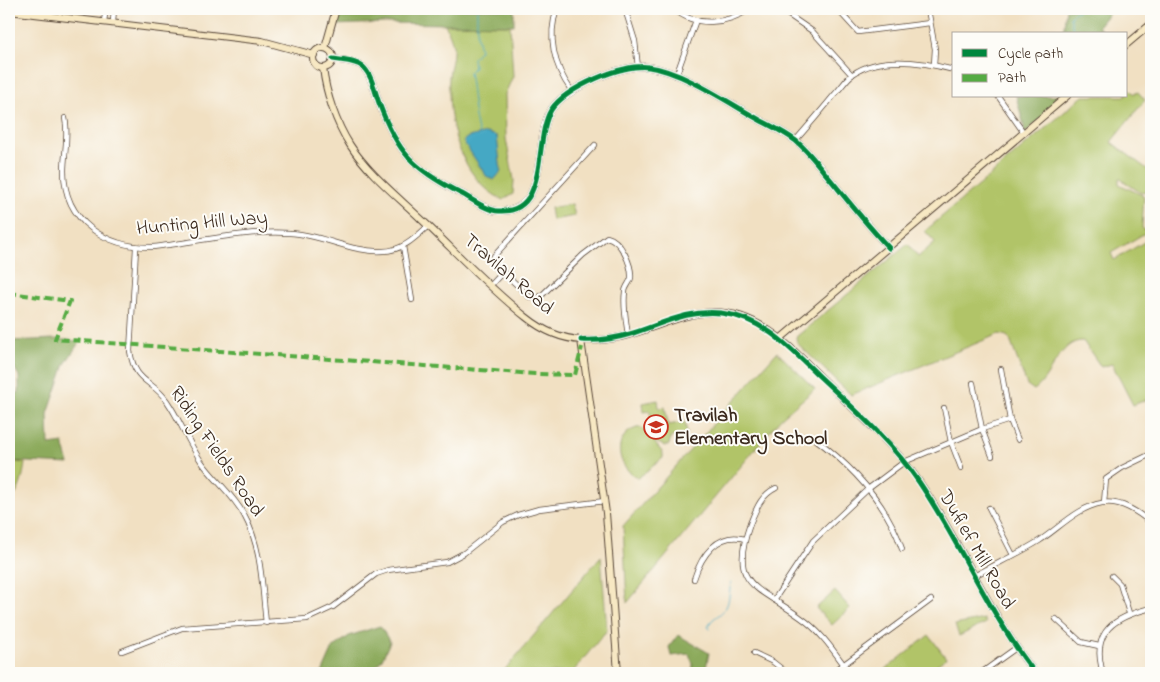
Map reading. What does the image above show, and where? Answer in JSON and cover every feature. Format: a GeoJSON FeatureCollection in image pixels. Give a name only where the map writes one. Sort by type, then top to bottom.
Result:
{"type":"FeatureCollection","features":[{"type":"Feature","properties":{"kind":"main road"},"geometry":{"type":"LineString","coordinates":[[325,48],[336,9]]}},
{"type":"Feature","properties":{"kind":"main road"},"geometry":{"type":"LineString","coordinates":[[9,11],[262,41],[314,55]]}},
{"type":"Feature","properties":{"kind":"main road"},"geometry":{"type":"LineString","coordinates":[[1128,43],[1151,24]]}},
{"type":"Feature","properties":{"kind":"main road"},"geometry":{"type":"LineString","coordinates":[[325,48],[331,52],[333,59],[329,66],[323,68],[315,64],[314,55],[319,49],[325,48]]}},
{"type":"Feature","properties":{"kind":"main road"},"geometry":{"type":"LineString","coordinates":[[333,59],[357,63],[366,70],[388,127],[408,158],[443,184],[497,212],[513,210],[529,198],[534,189],[540,148],[548,117],[555,105],[571,90],[585,83],[638,67],[650,67],[676,76],[795,141],[889,248]]}},
{"type":"Feature","properties":{"kind":"main road","name":"Travilah Road"},"geometry":{"type":"LineString","coordinates":[[323,68],[325,86],[342,130],[350,145],[370,170],[527,318],[543,328],[581,340]]}},
{"type":"Feature","properties":{"kind":"main road"},"geometry":{"type":"LineString","coordinates":[[780,339],[1065,98]]}},
{"type":"Feature","properties":{"kind":"main road","name":"Dufief Mill Road"},"geometry":{"type":"LineString","coordinates":[[581,340],[596,340],[628,335],[683,315],[708,312],[744,318],[780,339],[851,406],[904,462],[931,500],[1016,648],[1035,673]]}},
{"type":"Feature","properties":{"kind":"main road"},"geometry":{"type":"LineString","coordinates":[[581,340],[610,546],[612,620],[618,673]]}},
{"type":"Feature","properties":{"kind":"street"},"geometry":{"type":"LineString","coordinates":[[104,21],[106,9]]}},
{"type":"Feature","properties":{"kind":"street"},"geometry":{"type":"LineString","coordinates":[[113,22],[114,9]]}},
{"type":"Feature","properties":{"kind":"street"},"geometry":{"type":"LineString","coordinates":[[557,9],[552,28],[552,46],[557,65],[571,90]]}},
{"type":"Feature","properties":{"kind":"street"},"geometry":{"type":"LineString","coordinates":[[624,9],[634,41],[638,67]]}},
{"type":"Feature","properties":{"kind":"street"},"geometry":{"type":"LineString","coordinates":[[674,9],[696,20],[721,21],[735,18],[750,9]]}},
{"type":"Feature","properties":{"kind":"street"},"geometry":{"type":"LineString","coordinates":[[780,9],[812,31],[852,75]]}},
{"type":"Feature","properties":{"kind":"street"},"geometry":{"type":"LineString","coordinates":[[789,15],[794,9]]}},
{"type":"Feature","properties":{"kind":"street"},"geometry":{"type":"LineString","coordinates":[[837,9],[858,32],[930,23]]}},
{"type":"Feature","properties":{"kind":"street"},"geometry":{"type":"LineString","coordinates":[[928,9],[934,49],[934,65]]}},
{"type":"Feature","properties":{"kind":"street"},"geometry":{"type":"LineString","coordinates":[[676,76],[696,20]]}},
{"type":"Feature","properties":{"kind":"street"},"geometry":{"type":"LineString","coordinates":[[795,141],[852,75],[879,63],[934,65],[952,70]]}},
{"type":"Feature","properties":{"kind":"street"},"geometry":{"type":"LineString","coordinates":[[999,98],[1024,133]]}},
{"type":"Feature","properties":{"kind":"street","name":"Hunting Hill Way"},"geometry":{"type":"LineString","coordinates":[[65,118],[67,129],[64,172],[69,198],[74,208],[94,231],[119,244],[136,248],[266,233],[290,233],[320,237],[370,251],[392,250],[403,246],[428,226]]}},
{"type":"Feature","properties":{"kind":"street"},"geometry":{"type":"LineString","coordinates":[[595,145],[491,260],[530,297],[539,298],[584,254],[608,237],[612,238],[617,241],[629,268],[631,279],[625,292],[628,335]]}},
{"type":"Feature","properties":{"kind":"street"},"geometry":{"type":"LineString","coordinates":[[403,246],[412,300]]}},
{"type":"Feature","properties":{"kind":"street","name":"Riding Fields Road"},"geometry":{"type":"LineString","coordinates":[[136,248],[130,351],[132,363],[140,377],[164,396],[202,462],[244,514],[251,531],[260,569],[266,623]]}},
{"type":"Feature","properties":{"kind":"street"},"geometry":{"type":"LineString","coordinates":[[491,285],[503,272]]}},
{"type":"Feature","properties":{"kind":"street"},"geometry":{"type":"LineString","coordinates":[[1001,369],[1010,420],[1018,440]]}},
{"type":"Feature","properties":{"kind":"street"},"geometry":{"type":"LineString","coordinates":[[973,383],[982,429],[992,456]]}},
{"type":"Feature","properties":{"kind":"street"},"geometry":{"type":"LineString","coordinates":[[944,408],[951,442],[961,468]]}},
{"type":"Feature","properties":{"kind":"street"},"geometry":{"type":"LineString","coordinates":[[774,600],[813,541],[868,489],[904,462],[982,429],[1010,420]]}},
{"type":"Feature","properties":{"kind":"street"},"geometry":{"type":"LineString","coordinates":[[814,438],[838,456],[888,513],[902,549]]}},
{"type":"Feature","properties":{"kind":"street"},"geometry":{"type":"LineString","coordinates":[[1104,503],[1106,479],[1122,468],[1149,456]]}},
{"type":"Feature","properties":{"kind":"street"},"geometry":{"type":"LineString","coordinates":[[776,488],[762,498],[745,539],[741,554],[747,578],[756,588],[816,630],[844,665]]}},
{"type":"Feature","properties":{"kind":"street"},"geometry":{"type":"LineString","coordinates":[[122,651],[182,628],[266,623],[307,619],[320,615],[376,574],[388,570],[447,562],[464,552],[503,522],[518,514],[539,509],[604,501]]}},
{"type":"Feature","properties":{"kind":"street"},"geometry":{"type":"LineString","coordinates":[[974,576],[1038,541],[1081,511],[1104,503],[1135,510],[1151,522]]}},
{"type":"Feature","properties":{"kind":"street"},"geometry":{"type":"LineString","coordinates":[[989,508],[1013,555]]}},
{"type":"Feature","properties":{"kind":"street"},"geometry":{"type":"LineString","coordinates":[[694,579],[698,565],[721,539],[736,536],[745,539]]}},
{"type":"Feature","properties":{"kind":"street"},"geometry":{"type":"LineString","coordinates":[[1112,576],[1120,584],[1129,614]]}},
{"type":"Feature","properties":{"kind":"street"},"geometry":{"type":"LineString","coordinates":[[832,673],[931,600]]}},
{"type":"Feature","properties":{"kind":"street"},"geometry":{"type":"LineString","coordinates":[[1103,673],[1099,660],[1100,646],[1104,634],[1111,624],[1129,614],[1151,608]]}},
{"type":"Feature","properties":{"kind":"street"},"geometry":{"type":"LineString","coordinates":[[1056,619],[1081,642],[1100,646]]}},
{"type":"Feature","properties":{"kind":"street"},"geometry":{"type":"LineString","coordinates":[[981,673],[1016,648]]}},
{"type":"Feature","properties":{"kind":"street"},"geometry":{"type":"LineString","coordinates":[[754,653],[773,662],[787,673]]}},
{"type":"Feature","properties":{"kind":"green space"},"geometry":{"type":"Polygon","coordinates":[[[340,9],[514,9],[514,25],[385,23],[334,25],[340,9]]]}},
{"type":"Feature","properties":{"kind":"green space"},"geometry":{"type":"Polygon","coordinates":[[[1066,9],[1112,9],[1098,26],[1102,32],[1063,32],[1066,9]]]}},
{"type":"Feature","properties":{"kind":"green space"},"geometry":{"type":"Polygon","coordinates":[[[445,24],[510,25],[513,76],[505,94],[506,139],[514,180],[513,194],[503,200],[488,190],[476,178],[466,163],[459,147],[450,112],[449,77],[453,46],[445,24]]]}},
{"type":"Feature","properties":{"kind":"green space"},"geometry":{"type":"Polygon","coordinates":[[[1128,88],[1134,94],[1138,92],[1145,100],[1111,142],[1151,172],[1151,191],[1141,193],[1119,178],[1119,184],[1144,196],[1142,228],[1147,232],[1111,253],[1114,260],[1151,238],[1151,398],[1133,405],[1112,364],[1101,367],[1083,341],[1075,342],[1062,353],[1046,377],[1034,390],[1027,385],[1010,340],[1007,336],[999,334],[851,395],[797,343],[796,337],[908,244],[918,257],[935,242],[925,231],[1081,98],[1128,98],[1128,88]]]}},
{"type":"Feature","properties":{"kind":"green space"},"geometry":{"type":"Polygon","coordinates":[[[1017,98],[1065,98],[1023,135],[1024,126],[1017,98]]]}},
{"type":"Feature","properties":{"kind":"green space"},"geometry":{"type":"Polygon","coordinates":[[[572,204],[575,216],[552,220],[550,208],[572,204]]]}},
{"type":"Feature","properties":{"kind":"green space"},"geometry":{"type":"Polygon","coordinates":[[[55,339],[80,341],[65,364],[48,414],[49,445],[63,443],[69,464],[9,461],[9,394],[19,393],[19,376],[13,365],[9,364],[9,341],[55,339]]]}},
{"type":"Feature","properties":{"kind":"green space"},"geometry":{"type":"Polygon","coordinates":[[[777,352],[815,389],[781,418],[627,603],[623,526],[777,352]]]}},
{"type":"Feature","properties":{"kind":"green space"},"geometry":{"type":"Polygon","coordinates":[[[658,400],[659,408],[665,407],[668,425],[685,422],[687,434],[671,437],[669,445],[665,446],[653,441],[650,411],[644,412],[643,403],[658,400]]]}},
{"type":"Feature","properties":{"kind":"green space"},"geometry":{"type":"Polygon","coordinates":[[[641,427],[663,453],[663,458],[638,478],[624,466],[620,450],[621,442],[625,435],[641,427]]]}},
{"type":"Feature","properties":{"kind":"green space"},"geometry":{"type":"Polygon","coordinates":[[[9,461],[25,463],[18,489],[9,502],[9,461]]]}},
{"type":"Feature","properties":{"kind":"green space"},"geometry":{"type":"Polygon","coordinates":[[[601,556],[607,630],[572,673],[502,673],[601,556]]]}},
{"type":"Feature","properties":{"kind":"green space"},"geometry":{"type":"Polygon","coordinates":[[[835,591],[850,608],[832,625],[816,608],[835,591]]]}},
{"type":"Feature","properties":{"kind":"green space"},"geometry":{"type":"Polygon","coordinates":[[[984,619],[986,623],[959,636],[955,625],[984,619]]]}},
{"type":"Feature","properties":{"kind":"green space"},"geometry":{"type":"Polygon","coordinates":[[[380,626],[390,642],[382,659],[371,673],[322,673],[333,648],[349,636],[380,626]]]}},
{"type":"Feature","properties":{"kind":"green space"},"geometry":{"type":"Polygon","coordinates":[[[678,635],[709,653],[705,673],[692,673],[693,664],[689,654],[671,656],[669,647],[678,635]]]}},
{"type":"Feature","properties":{"kind":"green space"},"geometry":{"type":"Polygon","coordinates":[[[929,635],[946,658],[926,673],[881,673],[929,635]]]}},
{"type":"Feature","properties":{"kind":"water"},"geometry":{"type":"Polygon","coordinates":[[[487,133],[497,136],[501,172],[494,180],[487,177],[463,141],[468,137],[487,133]]]}},
{"type":"Feature","properties":{"kind":"waterway"},"geometry":{"type":"LineString","coordinates":[[477,9],[477,36],[480,50],[473,58],[474,67],[469,73],[475,119],[479,134]]}},
{"type":"Feature","properties":{"kind":"waterway"},"geometry":{"type":"LineString","coordinates":[[1074,32],[1070,16],[1080,9]]}},
{"type":"Feature","properties":{"kind":"waterway"},"geometry":{"type":"LineString","coordinates":[[710,629],[708,626],[710,623],[727,605],[731,582]]}},
{"type":"Feature","properties":{"kind":"marked path"},"geometry":{"type":"LineString","coordinates":[[9,293],[70,301],[55,339],[535,374],[575,375],[582,347]]}},
{"type":"Feature","properties":{"kind":"cycle path"},"geometry":{"type":"LineString","coordinates":[[333,59],[356,63],[366,70],[393,134],[400,147],[418,167],[479,204],[499,211],[515,209],[526,201],[533,188],[537,173],[546,123],[551,110],[558,102],[581,86],[610,73],[638,67],[662,70],[705,88],[796,141],[889,248]]}},
{"type":"Feature","properties":{"kind":"cycle path"},"geometry":{"type":"LineString","coordinates":[[581,340],[618,337],[674,319],[709,312],[736,316],[763,327],[774,335],[797,354],[871,426],[908,467],[934,506],[1003,627],[1035,673]]}},
{"type":"Feature","properties":{"kind":"place","name":"Travilah Elementary School"},"geometry":{"type":"Point","coordinates":[656,427]}}]}
